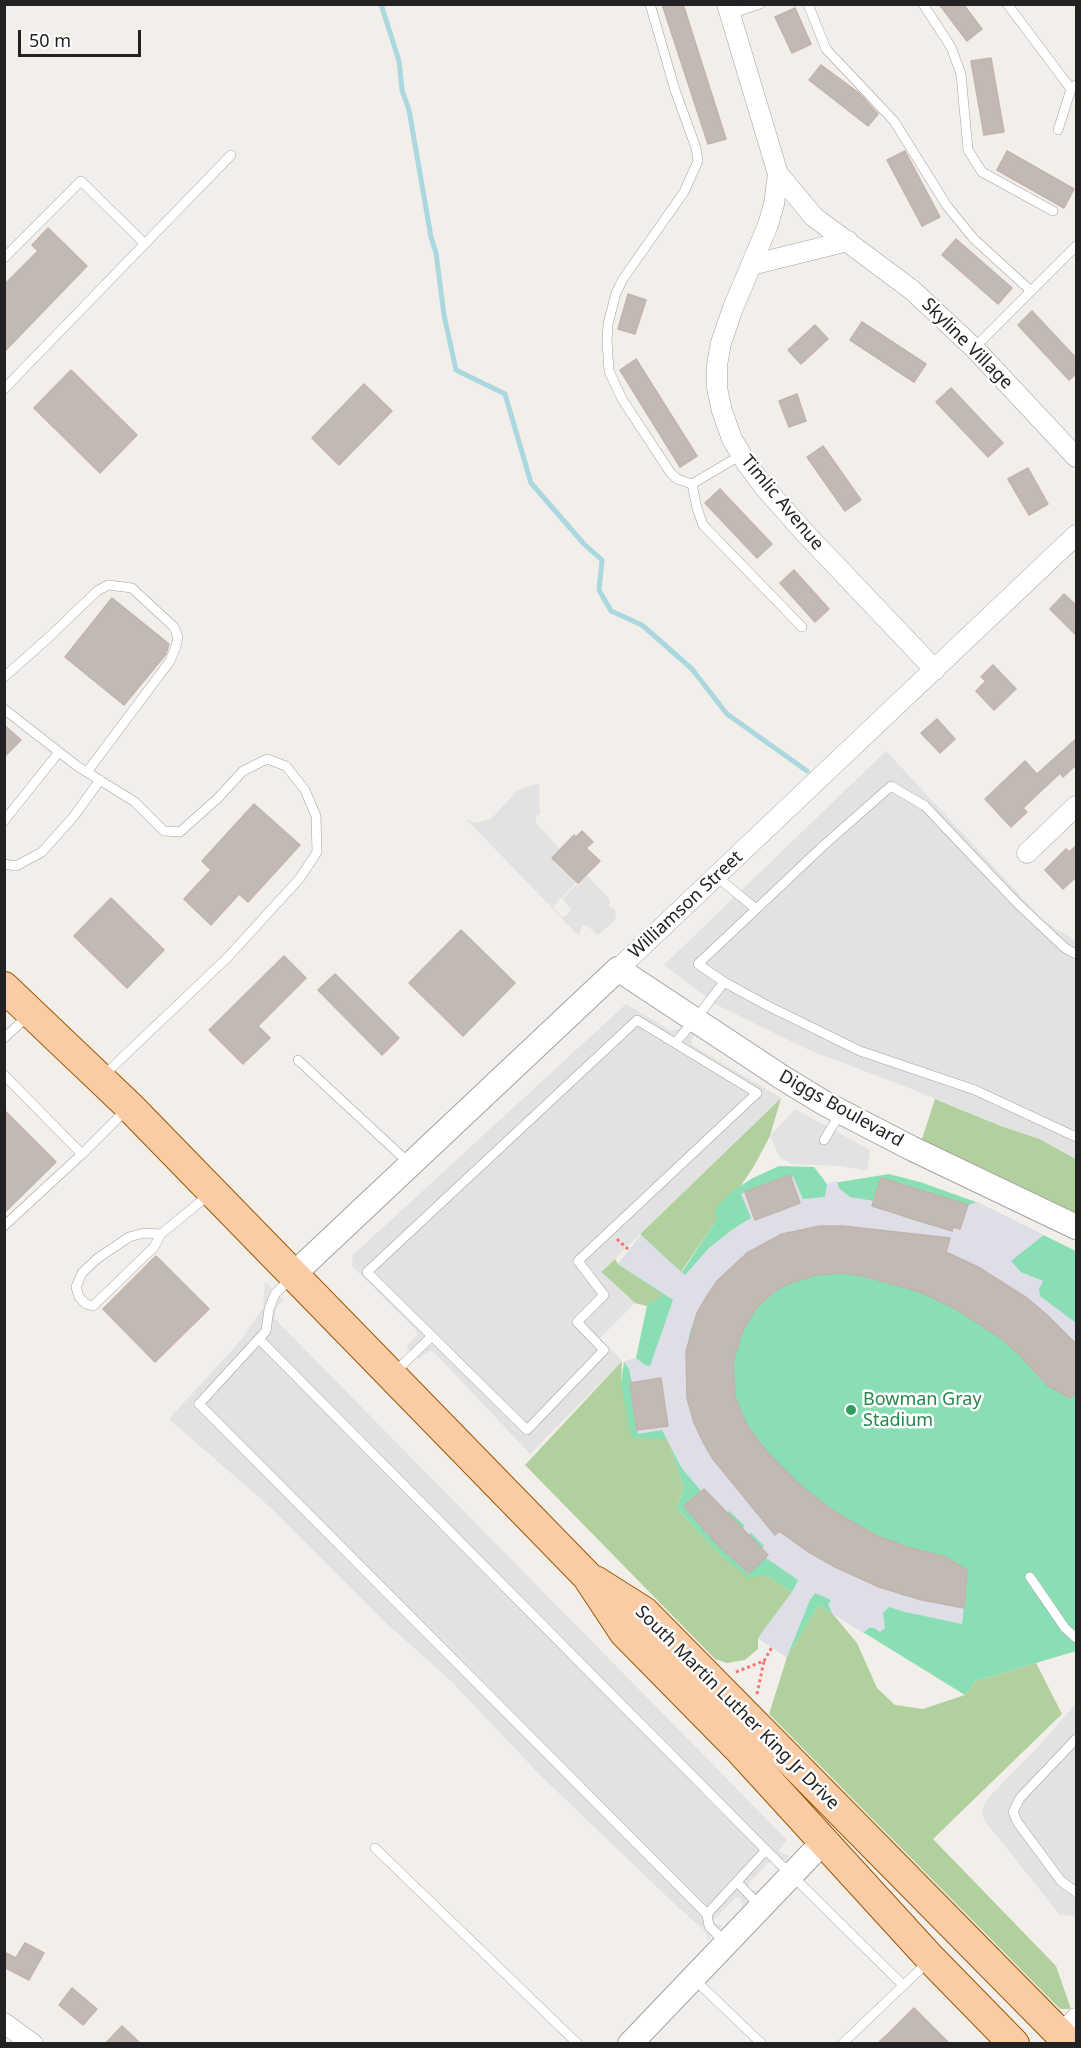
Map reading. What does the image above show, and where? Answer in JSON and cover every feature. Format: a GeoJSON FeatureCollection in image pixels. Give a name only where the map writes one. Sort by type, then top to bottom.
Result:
{"type":"FeatureCollection","features":[{"type":"Feature","properties":{"kind":"main road"},"geometry":{"type":"LineString","coordinates":[[4,987],[129,1106],[588,1576]]}},
{"type":"Feature","properties":{"kind":"main road","name":"South Martin Luther King Jr Drive"},"geometry":{"type":"LineString","coordinates":[[588,1576],[624,1632],[739,1749],[930,1959],[1014,2043]]}},
{"type":"Feature","properties":{"kind":"main road","name":"South Martin Luther King Jr Drive"},"geometry":{"type":"LineString","coordinates":[[588,1576],[644,1612],[950,1921],[1069,2032]]}},
{"type":"Feature","properties":{"kind":"main road"},"geometry":{"type":"LineString","coordinates":[[823,1842],[830,1838],[843,1839],[861,1856],[950,1921]]}},
{"type":"Feature","properties":{"kind":"street","name":"Timlic Avenue"},"geometry":{"type":"LineString","coordinates":[[728,9],[778,174],[814,217],[848,241]]}},
{"type":"Feature","properties":{"kind":"street","name":"Timlic Avenue"},"geometry":{"type":"LineString","coordinates":[[778,174],[774,204],[768,225],[732,308],[721,344],[717,365],[717,388],[722,411],[732,439],[765,488],[935,670]]}},
{"type":"Feature","properties":{"kind":"street"},"geometry":{"type":"LineString","coordinates":[[751,265],[848,241]]}},
{"type":"Feature","properties":{"kind":"street","name":"Skyline Village"},"geometry":{"type":"LineString","coordinates":[[848,241],[912,290],[974,348],[1077,457]]}},
{"type":"Feature","properties":{"kind":"street","name":"Williamson Street"},"geometry":{"type":"LineString","coordinates":[[294,1274],[1077,535]]}},
{"type":"Feature","properties":{"kind":"street"},"geometry":{"type":"LineString","coordinates":[[1027,853],[1077,806]]}},
{"type":"Feature","properties":{"kind":"street","name":"Diggs Boulevard"},"geometry":{"type":"LineString","coordinates":[[618,969],[783,1078],[841,1112],[1077,1227]]}},
{"type":"Feature","properties":{"kind":"street"},"geometry":{"type":"LineString","coordinates":[[630,2043],[823,1842]]}},
{"type":"Feature","properties":{"kind":"street"},"geometry":{"type":"LineString","coordinates":[[4,2024],[33,2043]]}},
{"type":"Feature","properties":{"kind":"lane"},"geometry":{"type":"LineString","coordinates":[[650,4],[675,90],[696,148],[698,161],[684,192],[623,279],[616,293],[608,324],[609,371],[622,399],[676,479],[692,484],[741,455]]}},
{"type":"Feature","properties":{"kind":"lane"},"geometry":{"type":"LineString","coordinates":[[728,9],[760,4]]}},
{"type":"Feature","properties":{"kind":"lane"},"geometry":{"type":"LineString","coordinates":[[808,4],[826,49],[894,121],[947,206],[974,239],[1031,291]]}},
{"type":"Feature","properties":{"kind":"lane"},"geometry":{"type":"LineString","coordinates":[[922,4],[951,47],[961,74],[968,150],[982,172],[1053,212]]}},
{"type":"Feature","properties":{"kind":"lane"},"geometry":{"type":"LineString","coordinates":[[1008,5],[1074,87],[1058,130]]}},
{"type":"Feature","properties":{"kind":"lane"},"geometry":{"type":"LineString","coordinates":[[4,389],[231,155]]}},
{"type":"Feature","properties":{"kind":"lane"},"geometry":{"type":"LineString","coordinates":[[4,258],[81,181],[144,244]]}},
{"type":"Feature","properties":{"kind":"lane"},"geometry":{"type":"LineString","coordinates":[[974,348],[1077,246]]}},
{"type":"Feature","properties":{"kind":"lane"},"geometry":{"type":"LineString","coordinates":[[692,484],[703,525],[802,627]]}},
{"type":"Feature","properties":{"kind":"lane"},"geometry":{"type":"LineString","coordinates":[[4,677],[97,591],[108,585],[132,588],[174,627],[178,637],[170,661],[87,772]]}},
{"type":"Feature","properties":{"kind":"lane"},"geometry":{"type":"LineString","coordinates":[[4,709],[87,772],[135,802],[164,831],[180,832],[218,798],[243,771],[267,759],[286,766],[305,790],[316,816],[317,852],[300,878],[228,957],[101,1078]]}},
{"type":"Feature","properties":{"kind":"lane"},"geometry":{"type":"LineString","coordinates":[[4,820],[59,752]]}},
{"type":"Feature","properties":{"kind":"lane"},"geometry":{"type":"LineString","coordinates":[[4,864],[16,866],[42,852],[74,816],[100,780]]}},
{"type":"Feature","properties":{"kind":"lane"},"geometry":{"type":"LineString","coordinates":[[1077,954],[1065,948],[1017,903],[925,806],[891,786],[698,964],[724,982],[860,1051],[975,1090],[1077,1137]]}},
{"type":"Feature","properties":{"kind":"lane"},"geometry":{"type":"LineString","coordinates":[[717,876],[756,909]]}},
{"type":"Feature","properties":{"kind":"lane"},"geometry":{"type":"LineString","coordinates":[[675,1043],[724,982]]}},
{"type":"Feature","properties":{"kind":"lane"},"geometry":{"type":"LineString","coordinates":[[4,1038],[32,1012]]}},
{"type":"Feature","properties":{"kind":"lane"},"geometry":{"type":"LineString","coordinates":[[637,1020],[675,1043],[757,1093],[578,1261],[604,1295],[577,1322],[604,1350],[527,1430],[367,1272],[637,1020]]}},
{"type":"Feature","properties":{"kind":"lane"},"geometry":{"type":"LineString","coordinates":[[298,1060],[410,1164]]}},
{"type":"Feature","properties":{"kind":"lane"},"geometry":{"type":"LineString","coordinates":[[4,1075],[82,1154]]}},
{"type":"Feature","properties":{"kind":"lane"},"geometry":{"type":"LineString","coordinates":[[4,1226],[82,1154],[129,1106]]}},
{"type":"Feature","properties":{"kind":"lane"},"geometry":{"type":"LineString","coordinates":[[824,1140],[841,1112]]}},
{"type":"Feature","properties":{"kind":"lane"},"geometry":{"type":"LineString","coordinates":[[161,1234],[144,1233],[129,1237],[115,1245],[82,1273],[76,1287],[79,1297],[86,1304],[93,1306],[154,1247],[161,1234],[213,1192]]}},
{"type":"Feature","properties":{"kind":"lane"},"geometry":{"type":"LineString","coordinates":[[294,1274],[274,1294],[266,1331],[199,1404],[707,1914],[709,1926],[726,1943]]}},
{"type":"Feature","properties":{"kind":"lane"},"geometry":{"type":"LineString","coordinates":[[392,1375],[432,1336]]}},
{"type":"Feature","properties":{"kind":"lane"},"geometry":{"type":"LineString","coordinates":[[259,1339],[903,1985]]}},
{"type":"Feature","properties":{"kind":"lane"},"geometry":{"type":"LineString","coordinates":[[1030,1577],[1065,1628],[1077,1638]]}},
{"type":"Feature","properties":{"kind":"lane"},"geometry":{"type":"LineString","coordinates":[[1077,1739],[1020,1798],[1013,1812],[1018,1823],[1061,1881],[1077,1892]]}},
{"type":"Feature","properties":{"kind":"lane"},"geometry":{"type":"LineString","coordinates":[[375,1848],[578,2043]]}},
{"type":"Feature","properties":{"kind":"lane"},"geometry":{"type":"LineString","coordinates":[[707,1914],[766,1850]]}},
{"type":"Feature","properties":{"kind":"lane"},"geometry":{"type":"LineString","coordinates":[[736,1882],[761,1907]]}},
{"type":"Feature","properties":{"kind":"lane"},"geometry":{"type":"LineString","coordinates":[[842,2043],[930,1959]]}},
{"type":"Feature","properties":{"kind":"lane"},"geometry":{"type":"LineString","coordinates":[[693,1978],[762,2043]]}},
{"type":"Feature","properties":{"kind":"path"},"geometry":{"type":"LineString","coordinates":[[756,1698],[764,1660],[772,1647]]}},
{"type":"Feature","properties":{"kind":"path"},"geometry":{"type":"LineString","coordinates":[[733,1674],[764,1660]]}},
{"type":"Feature","properties":{"kind":"green space"},"geometry":{"type":"Polygon","coordinates":[[[781,1098],[770,1136],[754,1166],[740,1187],[730,1193],[716,1221],[681,1272],[640,1234],[781,1098]]]}},
{"type":"Feature","properties":{"kind":"green space"},"geometry":{"type":"Polygon","coordinates":[[[935,1099],[1040,1139],[1076,1159],[1076,1214],[921,1142],[935,1099]]]}},
{"type":"Feature","properties":{"kind":"green space","name":"Bowman Gray Stadium"},"geometry":{"type":"Polygon","coordinates":[[[779,1166],[814,1167],[827,1184],[889,1174],[920,1182],[976,1202],[1076,1251],[1076,1651],[976,1681],[965,1695],[819,1605],[787,1657],[758,1638],[792,1592],[766,1575],[749,1578],[724,1558],[677,1508],[684,1487],[668,1440],[631,1437],[621,1383],[624,1362],[636,1358],[647,1306],[663,1295],[618,1264],[641,1236],[682,1272],[716,1221],[716,1208],[730,1193],[751,1179],[779,1166]]]}},
{"type":"Feature","properties":{"kind":"green space"},"geometry":{"type":"Polygon","coordinates":[[[615,1259],[618,1264],[664,1295],[647,1306],[635,1303],[601,1272],[615,1259]]]}},
{"type":"Feature","properties":{"kind":"green space"},"geometry":{"type":"Polygon","coordinates":[[[622,1361],[621,1383],[668,1440],[684,1487],[677,1508],[724,1558],[766,1575],[792,1592],[758,1638],[758,1649],[745,1660],[727,1663],[715,1659],[525,1465],[622,1361]]]}},
{"type":"Feature","properties":{"kind":"green space"},"geometry":{"type":"Polygon","coordinates":[[[819,1605],[832,1613],[857,1643],[877,1688],[895,1705],[923,1709],[965,1695],[976,1681],[1036,1663],[1062,1714],[933,1839],[1056,1966],[1071,2009],[1060,2009],[769,1714],[787,1657],[819,1605]]]}},
{"type":"Feature","properties":{"kind":"shaded area"},"geometry":{"type":"Polygon","coordinates":[[[886,751],[1042,919],[1076,942],[1076,1159],[1040,1139],[1001,1126],[809,1050],[715,1004],[664,965],[886,751]]]}},
{"type":"Feature","properties":{"kind":"shaded area"},"geometry":{"type":"Polygon","coordinates":[[[539,784],[540,814],[536,816],[536,823],[560,849],[552,858],[576,882],[553,907],[561,916],[564,917],[569,913],[571,909],[562,899],[586,875],[610,900],[609,907],[615,910],[616,919],[598,935],[586,925],[582,926],[579,936],[466,819],[475,823],[491,819],[516,792],[539,784]]]}},
{"type":"Feature","properties":{"kind":"shaded area"},"geometry":{"type":"Polygon","coordinates":[[[626,1004],[671,1031],[679,1029],[682,1022],[698,1033],[692,1039],[692,1045],[781,1098],[601,1272],[635,1303],[600,1338],[622,1361],[530,1454],[433,1351],[419,1359],[406,1347],[417,1335],[416,1330],[352,1266],[353,1255],[626,1004]]]}},
{"type":"Feature","properties":{"kind":"shaded area"},"geometry":{"type":"Polygon","coordinates":[[[795,1109],[870,1150],[867,1171],[842,1166],[791,1164],[779,1156],[770,1136],[795,1109]]]}},
{"type":"Feature","properties":{"kind":"shaded area"},"geometry":{"type":"Polygon","coordinates":[[[793,1176],[803,1199],[825,1197],[827,1184],[837,1181],[839,1188],[850,1197],[874,1201],[872,1206],[905,1213],[904,1217],[929,1225],[931,1221],[939,1224],[938,1227],[951,1231],[953,1227],[960,1229],[968,1205],[976,1202],[1044,1235],[1011,1261],[1021,1272],[1043,1281],[1039,1289],[1040,1296],[1076,1323],[1076,1345],[1027,1298],[978,1267],[929,1245],[863,1228],[820,1226],[782,1234],[747,1253],[717,1281],[697,1313],[690,1332],[686,1352],[686,1386],[689,1404],[703,1442],[727,1477],[750,1504],[783,1534],[835,1567],[901,1595],[964,1608],[962,1624],[889,1607],[883,1613],[885,1628],[880,1632],[869,1628],[863,1633],[832,1613],[828,1604],[831,1600],[815,1593],[787,1657],[758,1638],[792,1592],[798,1580],[766,1558],[768,1555],[761,1549],[764,1546],[751,1533],[748,1535],[742,1529],[745,1526],[729,1511],[726,1513],[704,1489],[701,1491],[681,1467],[662,1430],[638,1434],[637,1430],[668,1426],[661,1379],[632,1383],[629,1369],[624,1362],[636,1358],[650,1366],[673,1300],[618,1264],[641,1236],[685,1275],[709,1248],[751,1218],[741,1194],[745,1192],[755,1219],[793,1176]]]}},
{"type":"Feature","properties":{"kind":"shaded area"},"geometry":{"type":"Polygon","coordinates":[[[265,1282],[283,1299],[276,1309],[275,1319],[787,1840],[778,1851],[790,1856],[776,1870],[773,1863],[768,1863],[749,1883],[748,1889],[757,1891],[742,1907],[741,1898],[736,1897],[714,1920],[722,1926],[708,1940],[705,1931],[541,1776],[450,1680],[385,1622],[270,1507],[169,1419],[242,1339],[263,1308],[265,1282]]]}},
{"type":"Feature","properties":{"kind":"shaded area"},"geometry":{"type":"Polygon","coordinates":[[[1076,1703],[1076,1916],[1060,1915],[985,1821],[982,1814],[984,1804],[991,1795],[1040,1745],[1076,1703]]]}},
{"type":"Feature","properties":{"kind":"building"},"geometry":{"type":"Polygon","coordinates":[[[662,4],[683,4],[726,139],[708,144],[662,4]]]}},
{"type":"Feature","properties":{"kind":"building"},"geometry":{"type":"Polygon","coordinates":[[[939,4],[963,4],[982,29],[967,41],[939,4]]]}},
{"type":"Feature","properties":{"kind":"building"},"geometry":{"type":"Polygon","coordinates":[[[795,8],[811,44],[792,53],[775,17],[795,8]]]}},
{"type":"Feature","properties":{"kind":"building"},"geometry":{"type":"Polygon","coordinates":[[[991,58],[1004,132],[984,135],[971,61],[991,58]]]}},
{"type":"Feature","properties":{"kind":"building"},"geometry":{"type":"Polygon","coordinates":[[[821,65],[859,93],[878,114],[868,126],[809,80],[821,65]]]}},
{"type":"Feature","properties":{"kind":"building"},"geometry":{"type":"Polygon","coordinates":[[[905,151],[940,217],[922,226],[887,160],[905,151]]]}},
{"type":"Feature","properties":{"kind":"building"},"geometry":{"type":"Polygon","coordinates":[[[1007,151],[1074,189],[1064,208],[997,170],[1007,151]]]}},
{"type":"Feature","properties":{"kind":"building"},"geometry":{"type":"Polygon","coordinates":[[[48,228],[87,266],[4,352],[4,285],[38,251],[32,245],[48,228]]]}},
{"type":"Feature","properties":{"kind":"building"},"geometry":{"type":"Polygon","coordinates":[[[956,239],[1012,288],[998,304],[942,255],[956,239]]]}},
{"type":"Feature","properties":{"kind":"building"},"geometry":{"type":"Polygon","coordinates":[[[628,294],[646,300],[635,334],[618,329],[628,294]]]}},
{"type":"Feature","properties":{"kind":"building"},"geometry":{"type":"Polygon","coordinates":[[[1032,311],[1077,359],[1077,373],[1069,380],[1018,325],[1032,311]]]}},
{"type":"Feature","properties":{"kind":"building"},"geometry":{"type":"Polygon","coordinates":[[[862,322],[926,364],[914,382],[850,340],[862,322]]]}},
{"type":"Feature","properties":{"kind":"building"},"geometry":{"type":"Polygon","coordinates":[[[815,325],[828,339],[801,364],[788,350],[815,325]]]}},
{"type":"Feature","properties":{"kind":"building"},"geometry":{"type":"Polygon","coordinates":[[[636,359],[697,456],[680,467],[620,370],[636,359]]]}},
{"type":"Feature","properties":{"kind":"building"},"geometry":{"type":"Polygon","coordinates":[[[71,370],[137,435],[100,473],[34,408],[71,370]]]}},
{"type":"Feature","properties":{"kind":"building"},"geometry":{"type":"Polygon","coordinates":[[[364,384],[392,411],[339,465],[312,438],[364,384]]]}},
{"type":"Feature","properties":{"kind":"building"},"geometry":{"type":"Polygon","coordinates":[[[951,388],[1003,443],[988,457],[936,402],[951,388]]]}},
{"type":"Feature","properties":{"kind":"building"},"geometry":{"type":"Polygon","coordinates":[[[797,394],[806,421],[789,427],[779,401],[797,394]]]}},
{"type":"Feature","properties":{"kind":"building"},"geometry":{"type":"Polygon","coordinates":[[[823,446],[861,500],[845,511],[807,457],[823,446]]]}},
{"type":"Feature","properties":{"kind":"building"},"geometry":{"type":"Polygon","coordinates":[[[1028,468],[1048,504],[1029,515],[1008,479],[1028,468]]]}},
{"type":"Feature","properties":{"kind":"building"},"geometry":{"type":"Polygon","coordinates":[[[720,489],[772,544],[757,558],[705,503],[720,489]]]}},
{"type":"Feature","properties":{"kind":"building"},"geometry":{"type":"Polygon","coordinates":[[[794,570],[829,609],[815,622],[780,583],[794,570]]]}},
{"type":"Feature","properties":{"kind":"building"},"geometry":{"type":"Polygon","coordinates":[[[1064,594],[1077,606],[1077,636],[1050,609],[1064,594]]]}},
{"type":"Feature","properties":{"kind":"building"},"geometry":{"type":"Polygon","coordinates":[[[112,598],[169,644],[166,654],[124,705],[65,657],[112,598]]]}},
{"type":"Feature","properties":{"kind":"building"},"geometry":{"type":"Polygon","coordinates":[[[993,665],[1016,689],[994,710],[976,691],[986,681],[981,677],[993,665]]]}},
{"type":"Feature","properties":{"kind":"building"},"geometry":{"type":"Polygon","coordinates":[[[937,719],[955,739],[940,753],[921,733],[937,719]]]}},
{"type":"Feature","properties":{"kind":"building"},"geometry":{"type":"Polygon","coordinates":[[[4,725],[21,740],[4,757],[4,725]]]}},
{"type":"Feature","properties":{"kind":"building"},"geometry":{"type":"Polygon","coordinates":[[[1077,738],[1077,764],[1063,777],[1060,773],[1023,808],[1027,812],[1011,827],[985,799],[1025,761],[1037,774],[1077,738]]]}},
{"type":"Feature","properties":{"kind":"building"},"geometry":{"type":"Polygon","coordinates":[[[254,804],[300,845],[248,902],[239,894],[211,925],[184,899],[211,870],[202,861],[254,804]]]}},
{"type":"Feature","properties":{"kind":"building"},"geometry":{"type":"Polygon","coordinates":[[[582,831],[593,842],[586,848],[600,861],[578,883],[552,858],[574,835],[576,837],[582,831]]]}},
{"type":"Feature","properties":{"kind":"building"},"geometry":{"type":"Polygon","coordinates":[[[1077,845],[1077,876],[1063,889],[1045,870],[1066,849],[1069,852],[1077,845]]]}},
{"type":"Feature","properties":{"kind":"building"},"geometry":{"type":"Polygon","coordinates":[[[111,898],[164,950],[127,988],[74,936],[111,898]]]}},
{"type":"Feature","properties":{"kind":"building"},"geometry":{"type":"Polygon","coordinates":[[[461,930],[515,983],[463,1036],[409,983],[461,930]]]}},
{"type":"Feature","properties":{"kind":"building"},"geometry":{"type":"Polygon","coordinates":[[[284,956],[306,978],[258,1026],[270,1038],[243,1064],[209,1030],[284,956]]]}},
{"type":"Feature","properties":{"kind":"building"},"geometry":{"type":"Polygon","coordinates":[[[335,974],[399,1038],[382,1055],[318,990],[335,974]]]}},
{"type":"Feature","properties":{"kind":"building"},"geometry":{"type":"Polygon","coordinates":[[[4,1110],[56,1162],[4,1213],[4,1110]]]}},
{"type":"Feature","properties":{"kind":"building"},"geometry":{"type":"Polygon","coordinates":[[[790,1175],[800,1203],[755,1220],[745,1192],[790,1175]]]}},
{"type":"Feature","properties":{"kind":"building"},"geometry":{"type":"Polygon","coordinates":[[[881,1178],[968,1205],[960,1229],[953,1227],[952,1231],[872,1206],[881,1178]]]}},
{"type":"Feature","properties":{"kind":"building"},"geometry":{"type":"Polygon","coordinates":[[[820,1226],[843,1226],[950,1238],[946,1252],[978,1267],[1027,1298],[1077,1345],[1077,1393],[1070,1398],[1047,1385],[1018,1353],[998,1336],[956,1309],[923,1293],[844,1273],[816,1275],[787,1284],[775,1291],[756,1308],[742,1332],[733,1362],[735,1397],[747,1425],[766,1451],[801,1486],[835,1512],[877,1536],[945,1557],[967,1570],[964,1608],[922,1600],[879,1587],[835,1567],[779,1531],[775,1535],[713,1459],[694,1423],[687,1398],[686,1352],[697,1313],[707,1296],[717,1281],[747,1253],[782,1234],[820,1226]]]}},
{"type":"Feature","properties":{"kind":"building"},"geometry":{"type":"Polygon","coordinates":[[[156,1256],[209,1309],[155,1362],[103,1309],[156,1256]]]}},
{"type":"Feature","properties":{"kind":"building"},"geometry":{"type":"Polygon","coordinates":[[[661,1378],[668,1426],[637,1430],[630,1383],[661,1378]]]}},
{"type":"Feature","properties":{"kind":"building"},"geometry":{"type":"Polygon","coordinates":[[[704,1489],[768,1555],[749,1573],[716,1543],[684,1506],[704,1489]]]}},
{"type":"Feature","properties":{"kind":"building"},"geometry":{"type":"Polygon","coordinates":[[[25,1943],[44,1953],[29,1980],[4,1967],[4,1952],[16,1958],[25,1943]]]}},
{"type":"Feature","properties":{"kind":"building"},"geometry":{"type":"Polygon","coordinates":[[[72,1988],[97,2009],[83,2025],[59,2005],[72,1988]]]}},
{"type":"Feature","properties":{"kind":"building"},"geometry":{"type":"Polygon","coordinates":[[[914,2008],[949,2043],[878,2043],[890,2032],[914,2008]]]}},
{"type":"Feature","properties":{"kind":"building"},"geometry":{"type":"Polygon","coordinates":[[[122,2026],[140,2043],[106,2043],[122,2026]]]}},
{"type":"Feature","properties":{"kind":"waterway"},"geometry":{"type":"LineString","coordinates":[[381,4],[399,61],[402,90],[409,110],[431,237],[436,253],[444,315],[456,370],[505,394],[531,483],[584,544],[602,560],[599,590],[611,611],[642,625],[692,669],[727,714],[807,771]]}},
{"type":"Feature","properties":{"kind":"place","name":"Bowman Gray Stadium"},"geometry":{"type":"Point","coordinates":[851,1410]}}]}
